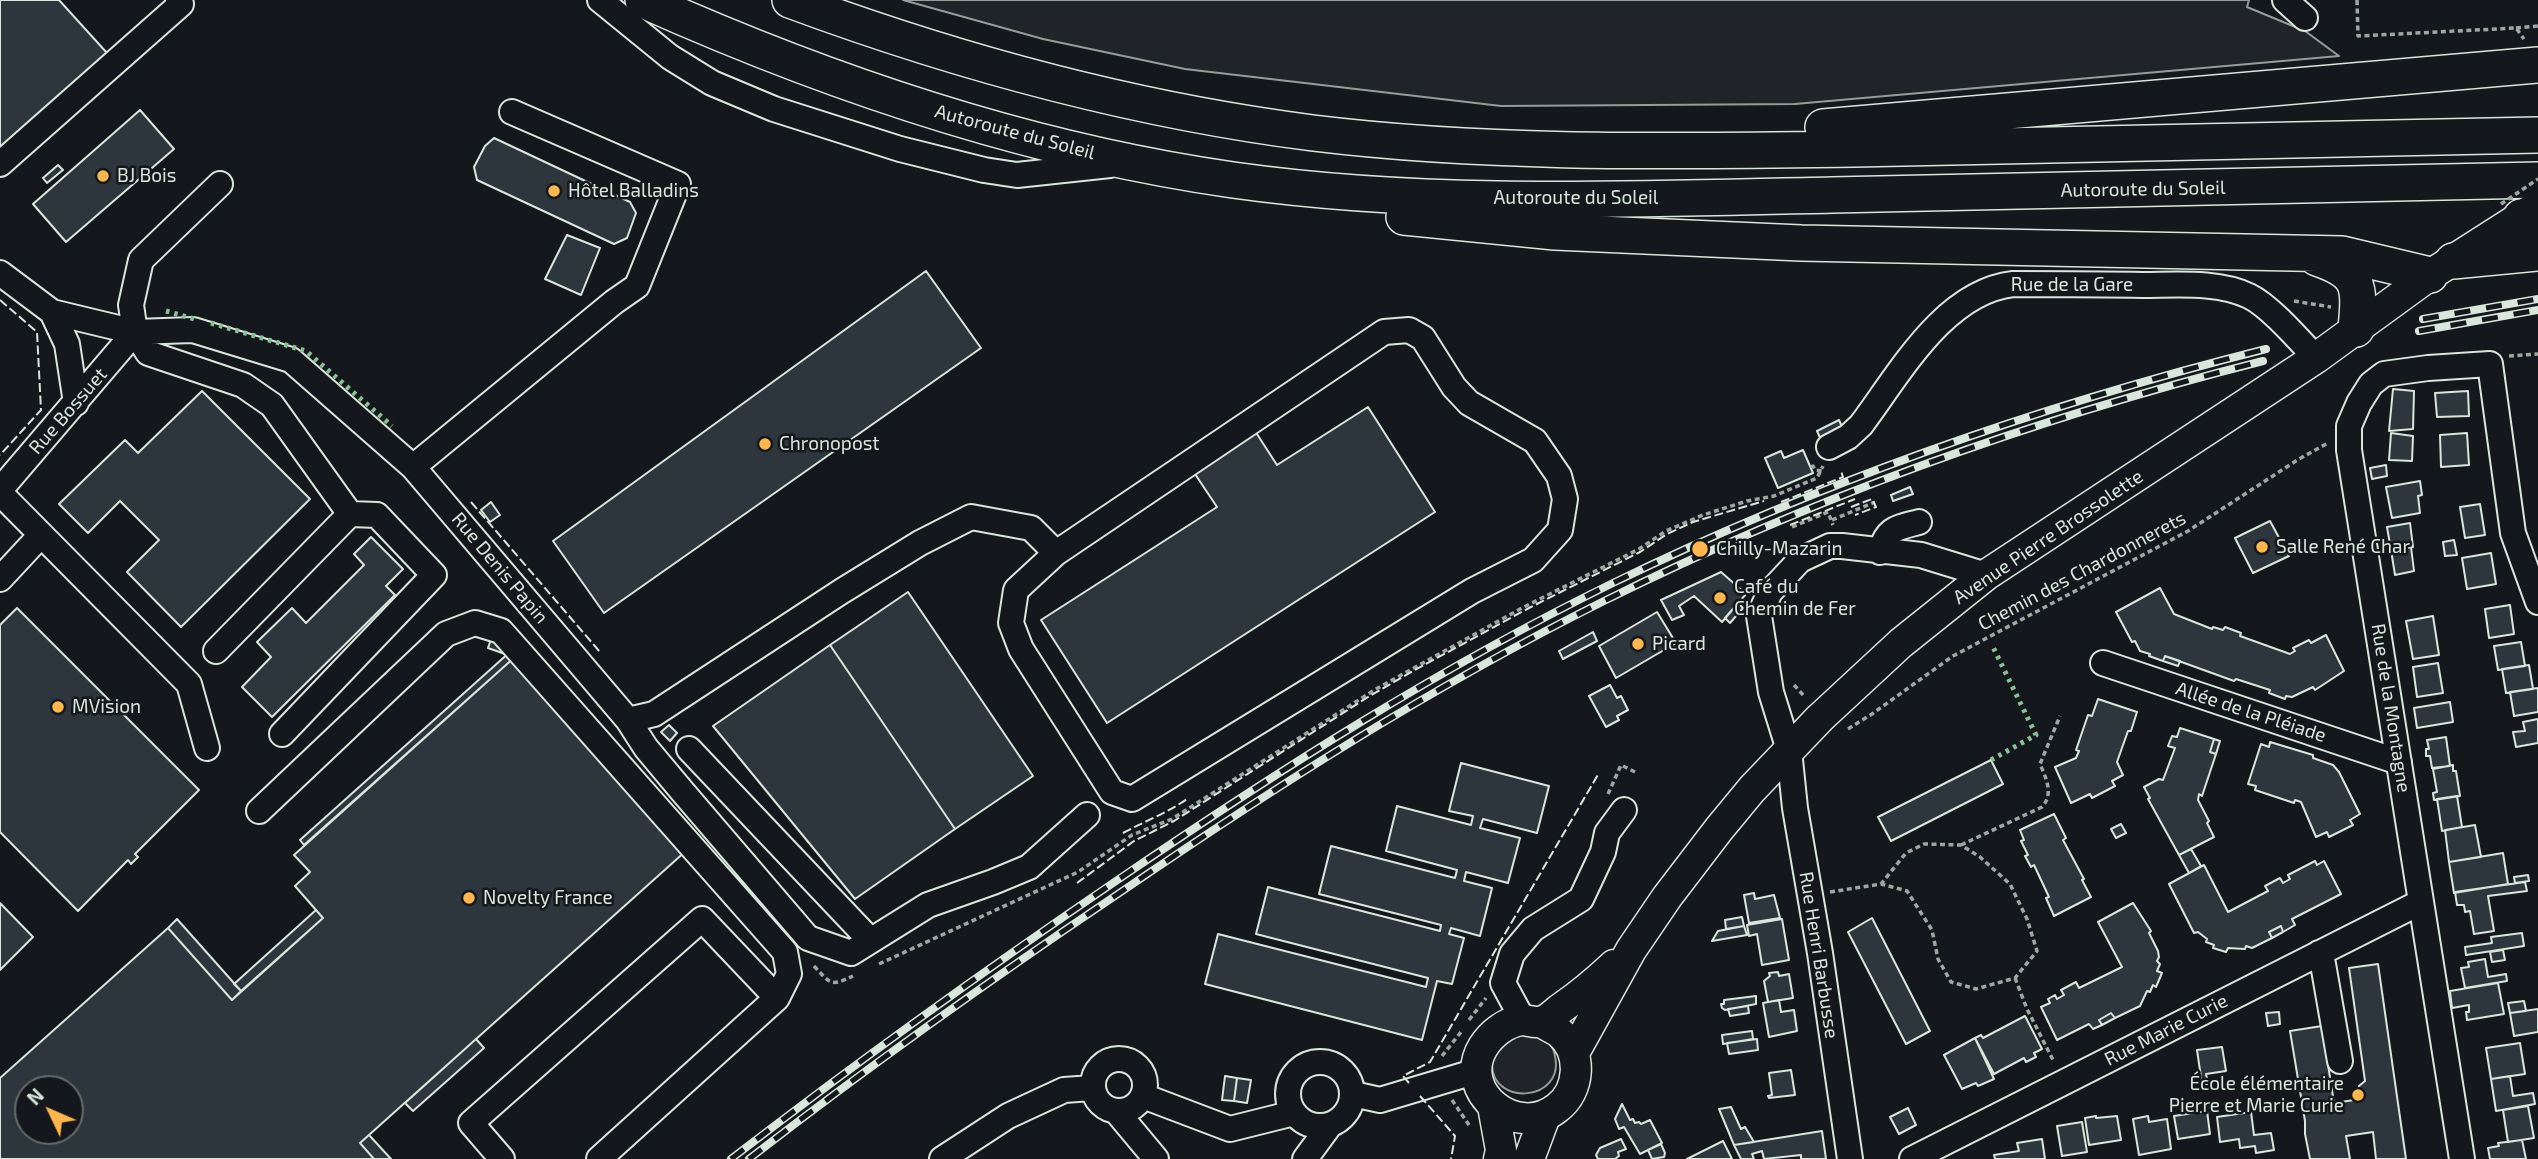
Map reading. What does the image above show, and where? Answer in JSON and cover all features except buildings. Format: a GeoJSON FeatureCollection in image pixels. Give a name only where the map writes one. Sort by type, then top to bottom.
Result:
{"type":"FeatureCollection","features":[{"type":"Feature","properties":{"kind":"highway","name":"Autoroute du Soleil"},"geometry":{"type":"LineString","coordinates":[[643,0],[720,34],[854,86],[979,124],[1055,144],[1233,180],[1377,195],[1553,200],[2538,180]]}},
{"type":"Feature","properties":{"kind":"highway"},"geometry":{"type":"LineString","coordinates":[[790,0],[871,30],[968,61],[1111,99],[1202,116],[1400,142],[1503,148],[1723,150],[2025,147],[2538,135]]}},
{"type":"Feature","properties":{"kind":"highway"},"geometry":{"type":"LineString","coordinates":[[1723,150],[1753,131],[1886,123],[2534,52]]}},
{"type":"Feature","properties":{"kind":"highway"},"geometry":{"type":"LineString","coordinates":[[1377,195],[1403,217],[1555,233],[1815,243],[2342,254],[2442,268],[2538,253]]}},
{"type":"Feature","properties":{"kind":"highway"},"geometry":{"type":"LineString","coordinates":[[2307,254],[2342,267],[2352,278],[2359,299],[2356,329]]}},
{"type":"Feature","properties":{"kind":"main road","name":"Avenue Pierre Brossolette"},"geometry":{"type":"LineString","coordinates":[[1529,1159],[1545,1116],[1563,1103],[1574,1085],[1574,1053],[1632,950],[1667,897],[1752,789],[1901,643],[1986,575],[2316,358],[2442,268],[2525,216]]}},
{"type":"Feature","properties":{"kind":"main road","name":"Avenue Pierre Brossolette"},"geometry":{"type":"LineString","coordinates":[[1477,1071],[1482,1048],[1497,1030],[1532,1021],[1582,994],[1632,950]]}},
{"type":"Feature","properties":{"kind":"main road"},"geometry":{"type":"LineString","coordinates":[[1532,1021],[1561,1034],[1574,1053]]}},
{"type":"Feature","properties":{"kind":"main road"},"geometry":{"type":"LineString","coordinates":[[1477,1071],[1481,1089],[1493,1106],[1501,1150],[1499,1159]]}},
{"type":"Feature","properties":{"kind":"main road"},"geometry":{"type":"LineString","coordinates":[[1493,1106],[1511,1116],[1534,1119],[1545,1116]]}},
{"type":"Feature","properties":{"kind":"street"},"geometry":{"type":"LineString","coordinates":[[0,164],[181,4],[178,0]]}},
{"type":"Feature","properties":{"kind":"street"},"geometry":{"type":"LineString","coordinates":[[600,0],[670,57],[712,83],[774,109],[900,149],[955,164],[1017,175],[1138,162]]}},
{"type":"Feature","properties":{"kind":"street"},"geometry":{"type":"LineString","coordinates":[[2285,0],[2305,18]]}},
{"type":"Feature","properties":{"kind":"street"},"geometry":{"type":"LineString","coordinates":[[413,467],[637,286],[678,184],[512,113]]}},
{"type":"Feature","properties":{"kind":"street"},"geometry":{"type":"LineString","coordinates":[[220,184],[141,260],[131,304],[135,332],[148,353],[243,385],[272,405],[350,514]]}},
{"type":"Feature","properties":{"kind":"street","name":"Rue Denis Papin"},"geometry":{"type":"LineString","coordinates":[[0,273],[52,312],[135,332],[193,330],[291,360],[413,467],[628,720],[646,748],[808,938],[851,953],[870,940]]}},
{"type":"Feature","properties":{"kind":"street","name":"Rue de la Gare"},"geometry":{"type":"LineString","coordinates":[[1826,456],[1861,425],[1932,331],[1951,311],[1994,286],[2179,285],[2222,288],[2249,296],[2261,304],[2316,358]]}},
{"type":"Feature","properties":{"kind":"street","name":"Rue Denis Papin"},"geometry":{"type":"LineString","coordinates":[[52,312],[68,344],[76,403]]}},
{"type":"Feature","properties":{"kind":"street"},"geometry":{"type":"LineString","coordinates":[[1409,330],[1423,338],[1454,387],[1469,403],[1535,441],[1559,476],[1565,499],[1560,530],[1533,560],[1472,592],[1132,799],[1112,792],[1021,649],[1011,623],[1016,590],[1056,553],[1384,332],[1409,330]]}},
{"type":"Feature","properties":{"kind":"street","name":"Rue Bossuet"},"geometry":{"type":"LineString","coordinates":[[0,491],[135,332]]}},
{"type":"Feature","properties":{"kind":"street","name":"Rue de la Montagne"},"geometry":{"type":"LineString","coordinates":[[2462,1159],[2349,450],[2348,426],[2371,384],[2384,374],[2490,364],[2513,533],[2538,602]]}},
{"type":"Feature","properties":{"kind":"street"},"geometry":{"type":"LineString","coordinates":[[0,491],[189,684],[207,748]]}},
{"type":"Feature","properties":{"kind":"street"},"geometry":{"type":"LineString","coordinates":[[216,651],[350,514],[377,516],[434,575],[282,734]]}},
{"type":"Feature","properties":{"kind":"street"},"geometry":{"type":"LineString","coordinates":[[628,720],[654,714],[842,591],[920,543],[971,517],[1031,528],[1056,553]]}},
{"type":"Feature","properties":{"kind":"street"},"geometry":{"type":"LineString","coordinates":[[1880,552],[1885,536],[1895,528],[1919,522],[1910,540],[1909,554]]}},
{"type":"Feature","properties":{"kind":"street"},"geometry":{"type":"LineString","coordinates":[[0,579],[41,535]]}},
{"type":"Feature","properties":{"kind":"street","name":"Rue Henri Barbusse"},"geometry":{"type":"LineString","coordinates":[[1850,1159],[1811,895],[1795,808],[1789,750],[1771,692],[1759,616],[1770,592],[1800,560],[1830,547],[1921,555],[1986,575]]}},
{"type":"Feature","properties":{"kind":"street"},"geometry":{"type":"LineString","coordinates":[[258,811],[446,634],[475,622],[501,631],[785,952],[789,974],[777,998],[599,1159]]}},
{"type":"Feature","properties":{"kind":"street","name":"Allée de la Pléiade"},"geometry":{"type":"LineString","coordinates":[[2102,663],[2399,762]]}},
{"type":"Feature","properties":{"kind":"street"},"geometry":{"type":"LineString","coordinates":[[689,749],[870,940],[928,905],[1028,867],[1087,815]]}},
{"type":"Feature","properties":{"kind":"street"},"geometry":{"type":"LineString","coordinates":[[1532,1021],[1503,983],[1512,954],[1533,929],[1581,899],[1603,852],[1607,833],[1623,810]]}},
{"type":"Feature","properties":{"kind":"street","name":"Rue Marie Curie"},"geometry":{"type":"LineString","coordinates":[[1912,1159],[2421,902]]}},
{"type":"Feature","properties":{"kind":"street"},"geometry":{"type":"LineString","coordinates":[[502,1159],[471,1123],[702,919],[777,998]]}},
{"type":"Feature","properties":{"kind":"street"},"geometry":{"type":"LineString","coordinates":[[2319,953],[2340,1061]]}},
{"type":"Feature","properties":{"kind":"street"},"geometry":{"type":"LineString","coordinates":[[1121,1059],[1137,1065],[1145,1080],[1143,1096],[1130,1109],[1116,1111],[1104,1107],[1097,1101],[1092,1088],[1099,1068],[1105,1063],[1121,1059]]}},
{"type":"Feature","properties":{"kind":"street"},"geometry":{"type":"LineString","coordinates":[[1304,1158],[1330,1125],[1347,1114],[1353,1094],[1347,1075],[1340,1068],[1321,1061],[1311,1063],[1294,1075],[1289,1084],[1289,1104],[1294,1113],[1310,1125],[1330,1125]]}},
{"type":"Feature","properties":{"kind":"street"},"geometry":{"type":"LineString","coordinates":[[1353,1094],[1380,1100],[1477,1071]]}},
{"type":"Feature","properties":{"kind":"street"},"geometry":{"type":"LineString","coordinates":[[943,1159],[1009,1116],[1064,1090],[1092,1088]]}},
{"type":"Feature","properties":{"kind":"street"},"geometry":{"type":"LineString","coordinates":[[1143,1096],[1230,1129],[1294,1113]]}},
{"type":"Feature","properties":{"kind":"street"},"geometry":{"type":"LineString","coordinates":[[1116,1111],[1156,1159]]}},
{"type":"Feature","properties":{"kind":"path"},"geometry":{"type":"LineString","coordinates":[[2357,0],[2358,36],[2538,26]]}},
{"type":"Feature","properties":{"kind":"path"},"geometry":{"type":"LineString","coordinates":[[2516,28],[2534,52]]}},
{"type":"Feature","properties":{"kind":"path"},"geometry":{"type":"LineString","coordinates":[[2525,216],[2538,180]]}},
{"type":"Feature","properties":{"kind":"path","name":"Chemin des Chardonnerets"},"geometry":{"type":"LineString","coordinates":[[1845,730],[1953,656],[2188,531],[2334,439]]}},
{"type":"Feature","properties":{"kind":"path"},"geometry":{"type":"LineString","coordinates":[[1172,819],[1376,690],[1522,608],[1639,549],[1679,524],[1747,501],[1774,496],[1817,478],[1826,456]]}},
{"type":"Feature","properties":{"kind":"path"},"geometry":{"type":"LineString","coordinates":[[1831,521],[1875,502]]}},
{"type":"Feature","properties":{"kind":"path"},"geometry":{"type":"LineString","coordinates":[[1792,527],[1828,512],[1836,534]]}},
{"type":"Feature","properties":{"kind":"path"},"geometry":{"type":"LineString","coordinates":[[1787,678],[1811,704]]}},
{"type":"Feature","properties":{"kind":"path"},"geometry":{"type":"LineString","coordinates":[[1881,884],[1906,853],[1924,844],[1961,845],[2042,807],[2049,795],[2047,780],[2040,764],[2060,716]]}},
{"type":"Feature","properties":{"kind":"path"},"geometry":{"type":"LineString","coordinates":[[1811,895],[1881,884],[1907,891],[1933,930],[1938,959],[1951,982],[1976,989],[2015,978],[2037,951],[2027,919],[2010,884],[1980,857],[1961,845]]}},
{"type":"Feature","properties":{"kind":"path"},"geometry":{"type":"LineString","coordinates":[[2015,978],[2027,1009],[2064,1081]]}},
{"type":"Feature","properties":{"kind":"shaded area"},"geometry":{"type":"Polygon","coordinates":[[[903,0],[2249,0],[2247,7],[2305,31],[2339,56],[1795,104],[1501,106],[1185,69],[1043,39],[903,0]]]}},
{"type":"Feature","properties":{"kind":"shaded area"},"geometry":{"type":"Polygon","coordinates":[[[1523,1030],[1546,1040],[1552,1046],[1555,1056],[1555,1071],[1550,1082],[1540,1090],[1528,1093],[1504,1088],[1495,1079],[1492,1065],[1498,1044],[1523,1030]]]}},
{"type":"Feature","properties":{"kind":"railway"},"geometry":{"type":"LineString","coordinates":[[2423,319],[2538,299]]}},
{"type":"Feature","properties":{"kind":"railway"},"geometry":{"type":"LineString","coordinates":[[2419,331],[2538,310]]}},
{"type":"Feature","properties":{"kind":"railway"},"geometry":{"type":"LineString","coordinates":[[731,1159],[922,1017],[1176,840],[1359,723],[1548,616],[1692,546],[1852,479],[2016,421],[2182,371],[2266,349]]}},
{"type":"Feature","properties":{"kind":"railway"},"geometry":{"type":"LineString","coordinates":[[749,1159],[930,1024],[1174,856],[1355,740],[1540,634],[1683,563],[1845,494],[1928,463],[2094,408],[2263,361]]}},
{"type":"Feature","properties":{"kind":"hedge"},"geometry":{"type":"LineString","coordinates":[[166,311],[198,320]]}},
{"type":"Feature","properties":{"kind":"hedge"},"geometry":{"type":"LineString","coordinates":[[211,323],[306,351],[392,426]]}},
{"type":"Feature","properties":{"kind":"hedge"},"geometry":{"type":"LineString","coordinates":[[1991,760],[2036,735],[1993,647]]}},
{"type":"Feature","properties":{"kind":"fence"},"geometry":{"type":"LineString","coordinates":[[0,300],[37,332],[41,410],[0,455]]}},
{"type":"Feature","properties":{"kind":"fence"},"geometry":{"type":"LineString","coordinates":[[1781,502],[1843,477],[1841,471]]}},
{"type":"Feature","properties":{"kind":"fence"},"geometry":{"type":"LineString","coordinates":[[1790,525],[1855,499]]}},
{"type":"Feature","properties":{"kind":"fence"},"geometry":{"type":"LineString","coordinates":[[1851,507],[1872,499],[1876,507],[1855,515]]}},
{"type":"Feature","properties":{"kind":"fence"},"geometry":{"type":"LineString","coordinates":[[1077,883],[1134,841],[1174,821],[1413,671],[1640,552],[1667,534],[1693,522],[1764,501]]}},
{"type":"Feature","properties":{"kind":"fence"},"geometry":{"type":"LineString","coordinates":[[471,502],[600,652]]}},
{"type":"Feature","properties":{"kind":"fence"},"geometry":{"type":"LineString","coordinates":[[1409,1083],[1403,1076],[1430,1062],[1599,773]]}},
{"type":"Feature","properties":{"kind":"fence"},"geometry":{"type":"LineString","coordinates":[[1123,833],[1187,799]]}},
{"type":"Feature","properties":{"kind":"fence"},"geometry":{"type":"LineString","coordinates":[[1420,1096],[1455,1136],[1451,1159]]}},
{"type":"Feature","properties":{"kind":"place","name":"BJ Bois"},"geometry":{"type":"Point","coordinates":[103,176]}},
{"type":"Feature","properties":{"kind":"place","name":"Hôtel Balladins"},"geometry":{"type":"Point","coordinates":[554,191]}},
{"type":"Feature","properties":{"kind":"place","name":"Chronopost"},"geometry":{"type":"Point","coordinates":[765,444]}},
{"type":"Feature","properties":{"kind":"place","name":"Salle René Char"},"geometry":{"type":"Point","coordinates":[2262,547]}},
{"type":"Feature","properties":{"kind":"place","name":"Chilly-Mazarin"},"geometry":{"type":"Point","coordinates":[1700,549]}},
{"type":"Feature","properties":{"kind":"place","name":"Café du Chemin de Fer"},"geometry":{"type":"Point","coordinates":[1720,598]}},
{"type":"Feature","properties":{"kind":"place","name":"Picard"},"geometry":{"type":"Point","coordinates":[1638,644]}},
{"type":"Feature","properties":{"kind":"place","name":"MVision"},"geometry":{"type":"Point","coordinates":[58,707]}},
{"type":"Feature","properties":{"kind":"place","name":"Novelty France"},"geometry":{"type":"Point","coordinates":[469,898]}},
{"type":"Feature","properties":{"kind":"place","name":"École élémentaire Pierre et Marie Curie"},"geometry":{"type":"Point","coordinates":[2358,1095]}}]}
